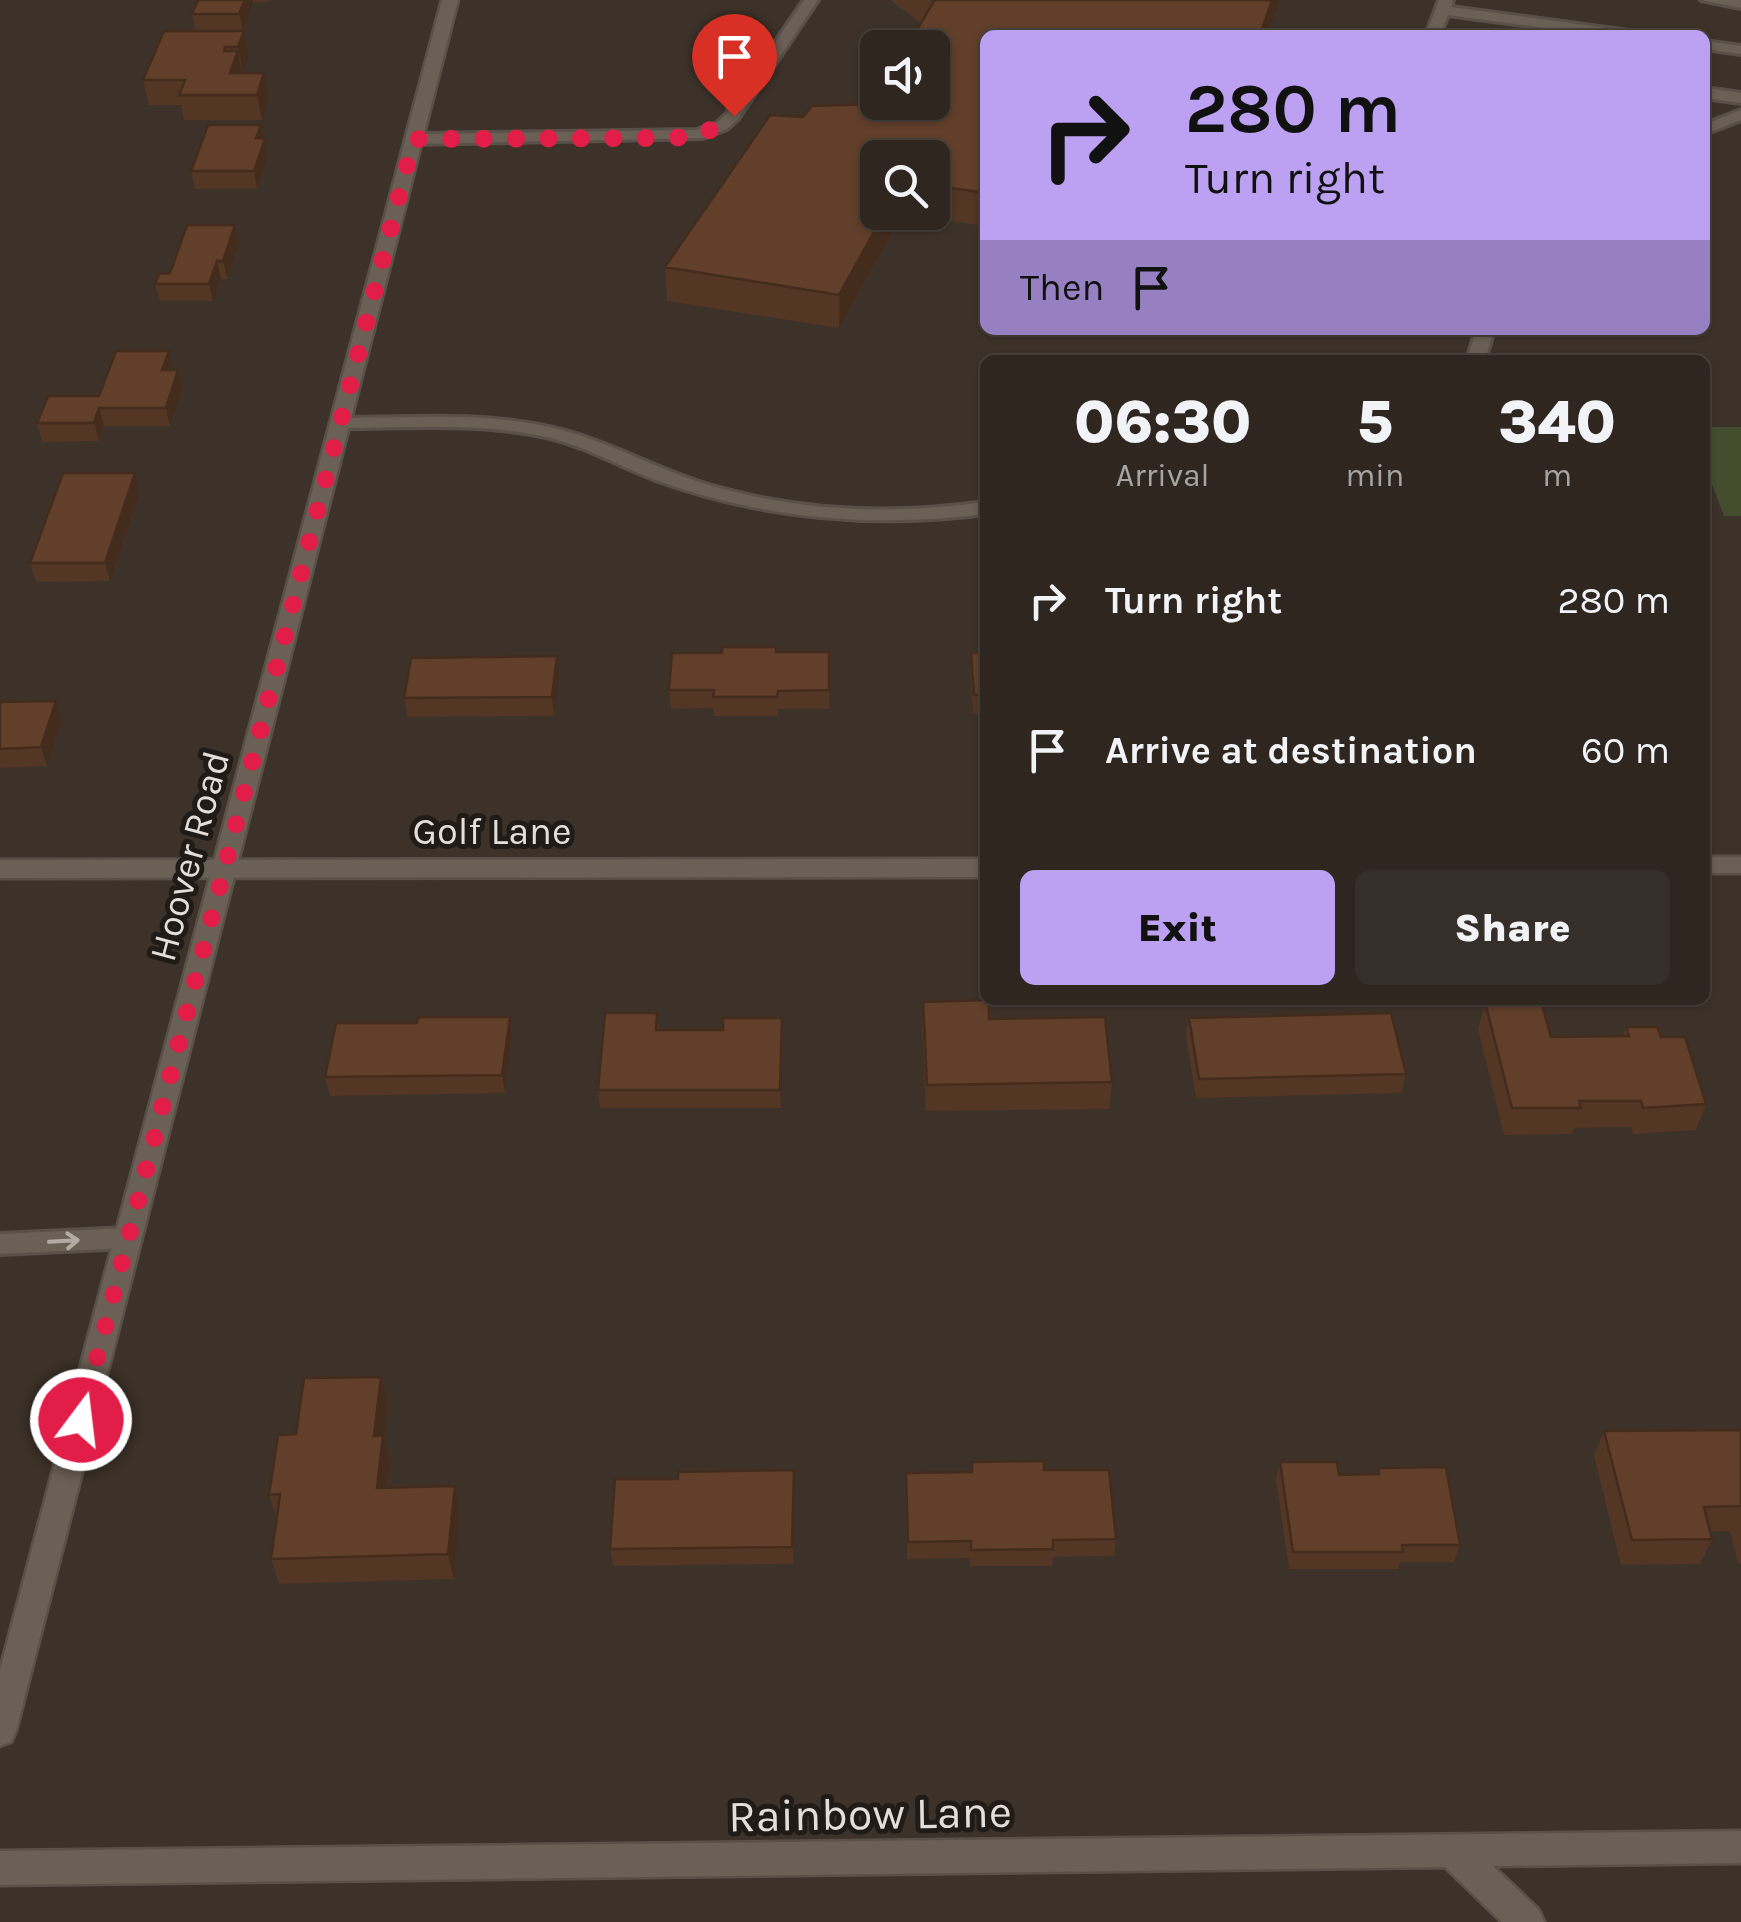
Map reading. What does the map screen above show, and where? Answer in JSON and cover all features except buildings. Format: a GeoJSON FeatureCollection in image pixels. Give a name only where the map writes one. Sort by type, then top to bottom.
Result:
{"type":"FeatureCollection","features":[{"type":"Feature","properties":{"kind":"street","name":"Hoover Road"},"geometry":{"type":"LineString","coordinates":[[0,1731],[12,1638],[128,1238],[450,0]]}},
{"type":"Feature","properties":{"kind":"street"},"geometry":{"type":"LineString","coordinates":[[1710,866],[1741,866]]}},
{"type":"Feature","properties":{"kind":"street","name":"Golf Lane"},"geometry":{"type":"LineString","coordinates":[[0,869],[980,868]]}},
{"type":"Feature","properties":{"kind":"street","name":"Rainbow Lane"},"geometry":{"type":"LineString","coordinates":[[0,1868],[1741,1848]]}},
{"type":"Feature","properties":{"kind":"street"},"geometry":{"type":"LineString","coordinates":[[1452,1851],[1527,1922]]}},
{"type":"Feature","properties":{"kind":"lane"},"geometry":{"type":"LineString","coordinates":[[414,139],[698,135],[722,126],[734,116],[811,0]]}},
{"type":"Feature","properties":{"kind":"lane"},"geometry":{"type":"LineString","coordinates":[[1708,0],[1741,4]]}},
{"type":"Feature","properties":{"kind":"lane"},"geometry":{"type":"LineString","coordinates":[[1435,30],[1444,5],[1598,30]]}},
{"type":"Feature","properties":{"kind":"lane"},"geometry":{"type":"LineString","coordinates":[[1710,46],[1741,50]]}},
{"type":"Feature","properties":{"kind":"lane"},"geometry":{"type":"LineString","coordinates":[[1710,93],[1741,98]]}},
{"type":"Feature","properties":{"kind":"lane"},"geometry":{"type":"LineString","coordinates":[[1710,127],[1741,115]]}},
{"type":"Feature","properties":{"kind":"lane"},"geometry":{"type":"LineString","coordinates":[[340,423],[458,423],[544,431],[705,490],[776,508],[886,516],[980,508]]}},
{"type":"Feature","properties":{"kind":"lane"},"geometry":{"type":"LineString","coordinates":[[0,1244],[128,1238]]}},
{"type":"Feature","properties":{"kind":"green space"},"geometry":{"type":"Polygon","coordinates":[[[1710,427],[1741,427],[1741,516],[1724,516],[1710,479],[1710,427]]]}},
{"type":"Feature","properties":{"kind":"route"},"geometry":{"type":"LineString","coordinates":[[81,1420],[414,139],[674,138],[698,135],[722,126],[734,116]]}}]}
